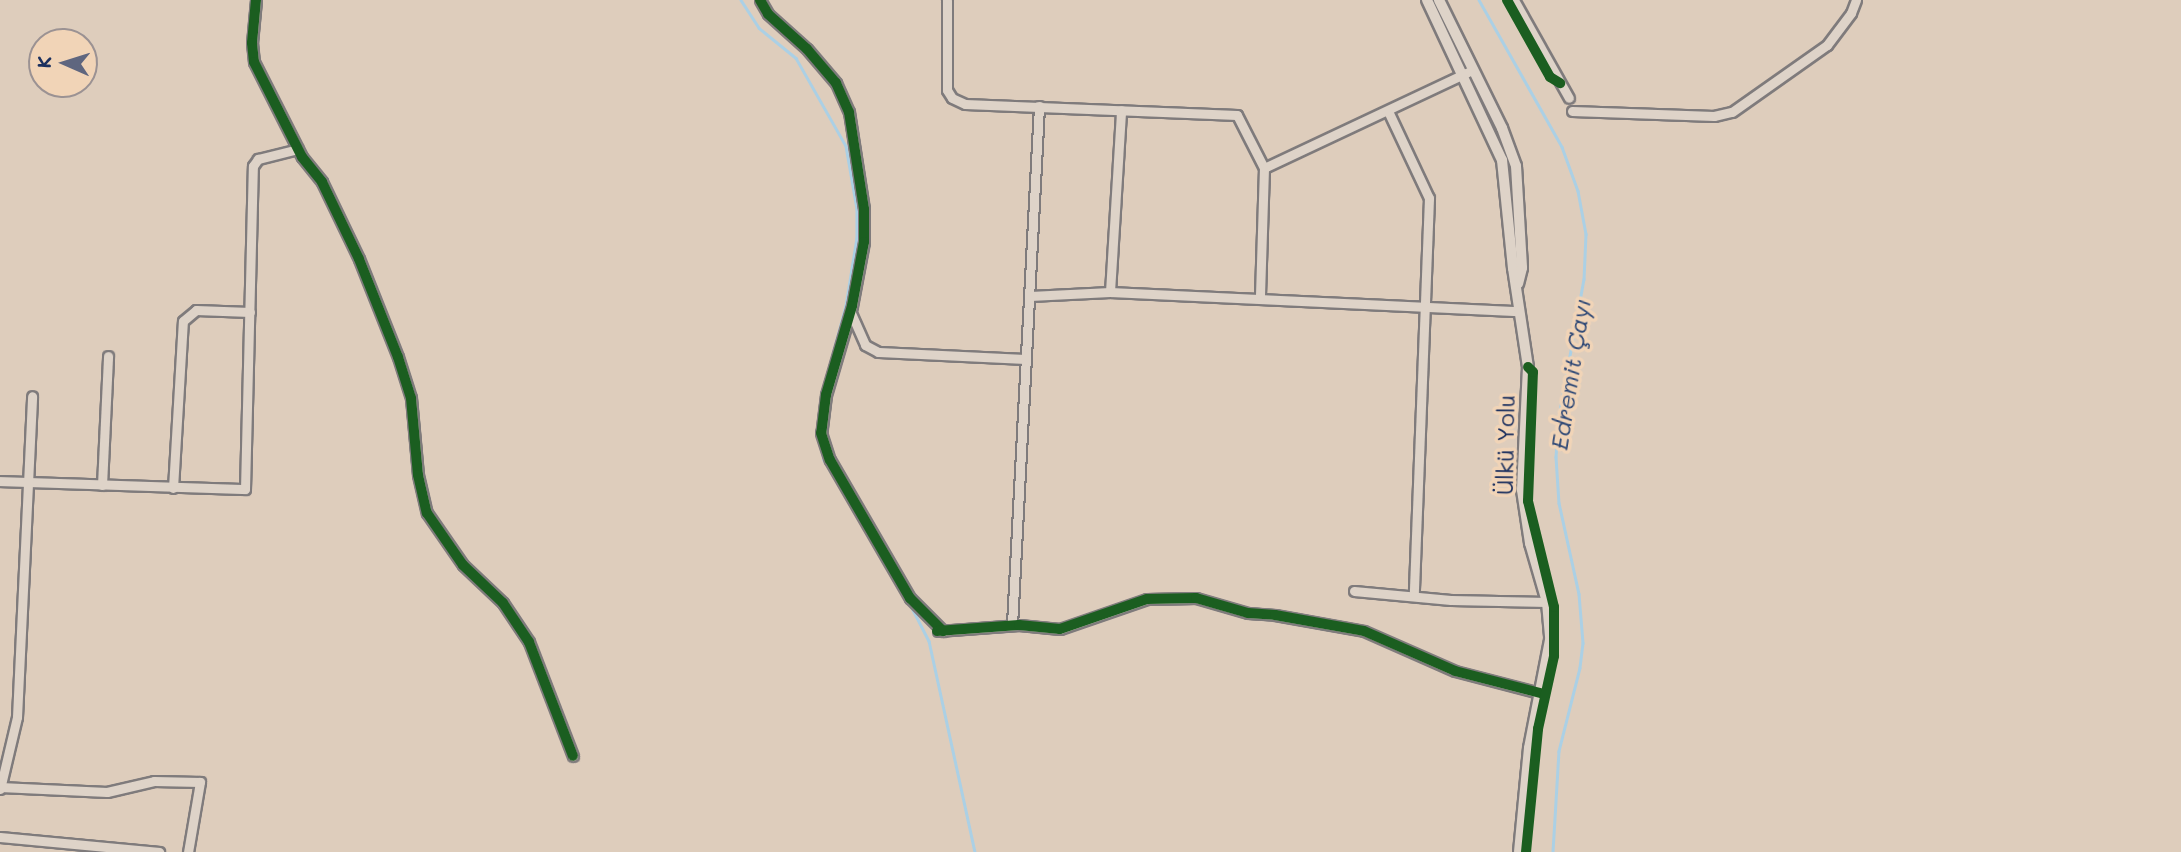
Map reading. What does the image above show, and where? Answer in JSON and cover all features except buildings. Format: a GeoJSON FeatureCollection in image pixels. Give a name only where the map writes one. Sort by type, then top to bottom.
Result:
{"type":"FeatureCollection","features":[{"type":"Feature","properties":{"kind":"main road","name":"Ülkü Yolu"},"geometry":{"type":"LineString","coordinates":[[1427,0],[1502,128],[1516,166],[1522,268],[1517,287],[1528,367],[1522,490],[1530,543],[1547,602],[1550,640],[1529,748],[1519,852]]}},
{"type":"Feature","properties":{"kind":"main road","name":"Ülkü Yolu"},"geometry":{"type":"LineString","coordinates":[[1439,0],[1468,72]]}},
{"type":"Feature","properties":{"kind":"street"},"geometry":{"type":"LineString","coordinates":[[256,0],[252,43],[254,62],[298,149],[322,182],[359,259],[398,357],[411,398],[418,475],[427,513],[463,565],[503,603],[529,642],[573,756]]}},
{"type":"Feature","properties":{"kind":"street"},"geometry":{"type":"LineString","coordinates":[[760,0],[768,14],[792,33],[829,75],[849,112],[864,209],[864,242],[850,312],[826,395],[821,433],[830,460],[910,598],[940,631],[1012,625],[1060,629],[1147,599],[1196,598],[1248,613],[1275,615],[1364,631],[1455,671],[1540,693]]}},
{"type":"Feature","properties":{"kind":"street"},"geometry":{"type":"LineString","coordinates":[[947,0],[947,90],[952,98],[965,104],[1237,115],[1264,168],[1260,297]]}},
{"type":"Feature","properties":{"kind":"street"},"geometry":{"type":"LineString","coordinates":[[1514,0],[1569,98]]}},
{"type":"Feature","properties":{"kind":"street"},"geometry":{"type":"LineString","coordinates":[[1572,111],[1714,117],[1732,112],[1827,45],[1851,13],[1856,0]]}},
{"type":"Feature","properties":{"kind":"street"},"geometry":{"type":"LineString","coordinates":[[1264,168],[1468,72]]}},
{"type":"Feature","properties":{"kind":"street"},"geometry":{"type":"LineString","coordinates":[[1012,625],[1040,106]]}},
{"type":"Feature","properties":{"kind":"street"},"geometry":{"type":"LineString","coordinates":[[1111,292],[1121,110]]}},
{"type":"Feature","properties":{"kind":"street"},"geometry":{"type":"LineString","coordinates":[[1388,111],[1429,198],[1414,596]]}},
{"type":"Feature","properties":{"kind":"street"},"geometry":{"type":"LineString","coordinates":[[0,481],[245,489],[253,166],[258,159],[298,149]]}},
{"type":"Feature","properties":{"kind":"street"},"geometry":{"type":"LineString","coordinates":[[1030,296],[1111,292],[1519,311]]}},
{"type":"Feature","properties":{"kind":"street"},"geometry":{"type":"LineString","coordinates":[[173,488],[183,321],[196,310],[250,312]]}},
{"type":"Feature","properties":{"kind":"street"},"geometry":{"type":"LineString","coordinates":[[850,312],[865,345],[878,352],[1026,359]]}},
{"type":"Feature","properties":{"kind":"street"},"geometry":{"type":"LineString","coordinates":[[102,485],[108,356]]}},
{"type":"Feature","properties":{"kind":"street"},"geometry":{"type":"LineString","coordinates":[[32,396],[17,717],[0,788],[107,792],[154,781],[200,782],[188,852]]}},
{"type":"Feature","properties":{"kind":"street"},"geometry":{"type":"LineString","coordinates":[[1354,591],[1451,600],[1547,602]]}},
{"type":"Feature","properties":{"kind":"street"},"geometry":{"type":"LineString","coordinates":[[0,837],[159,852]]}},
{"type":"Feature","properties":{"kind":"waterway"},"geometry":{"type":"LineString","coordinates":[[741,0],[759,28],[796,58],[846,146],[857,209],[857,238],[846,306],[829,369]]}},
{"type":"Feature","properties":{"kind":"waterway","name":"Edremit Çayı"},"geometry":{"type":"LineString","coordinates":[[1479,0],[1562,147],[1578,191],[1586,234],[1584,279],[1559,416],[1556,457],[1559,503],[1579,594],[1583,643],[1580,668],[1559,751],[1553,852]]}},
{"type":"Feature","properties":{"kind":"waterway"},"geometry":{"type":"LineString","coordinates":[[818,431],[819,413]]}},
{"type":"Feature","properties":{"kind":"waterway"},"geometry":{"type":"LineString","coordinates":[[818,437],[824,460],[861,521]]}},
{"type":"Feature","properties":{"kind":"waterway"},"geometry":{"type":"LineString","coordinates":[[909,602],[929,641],[975,852]]}},
{"type":"Feature","properties":{"kind":"cycle path"},"geometry":{"type":"LineString","coordinates":[[256,0],[252,43],[254,62],[302,157],[322,182],[359,259],[398,357],[411,398],[418,475],[427,513],[463,565],[503,603],[529,642],[573,756]]}},
{"type":"Feature","properties":{"kind":"cycle path"},"geometry":{"type":"LineString","coordinates":[[760,0],[768,14],[807,49],[836,83],[849,112],[864,209],[864,242],[852,306],[826,395],[821,433],[830,460],[910,598],[943,631]]}},
{"type":"Feature","properties":{"kind":"cycle path"},"geometry":{"type":"LineString","coordinates":[[1507,0],[1550,77],[1560,83]]}},
{"type":"Feature","properties":{"kind":"cycle path"},"geometry":{"type":"LineString","coordinates":[[1526,852],[1538,729],[1554,656],[1554,607],[1528,501],[1533,372],[1528,367]]}},
{"type":"Feature","properties":{"kind":"cycle path"},"geometry":{"type":"LineString","coordinates":[[937,631],[1019,625],[1060,629],[1147,599],[1196,598],[1248,613],[1275,615],[1364,631],[1455,671],[1540,693]]}}]}
